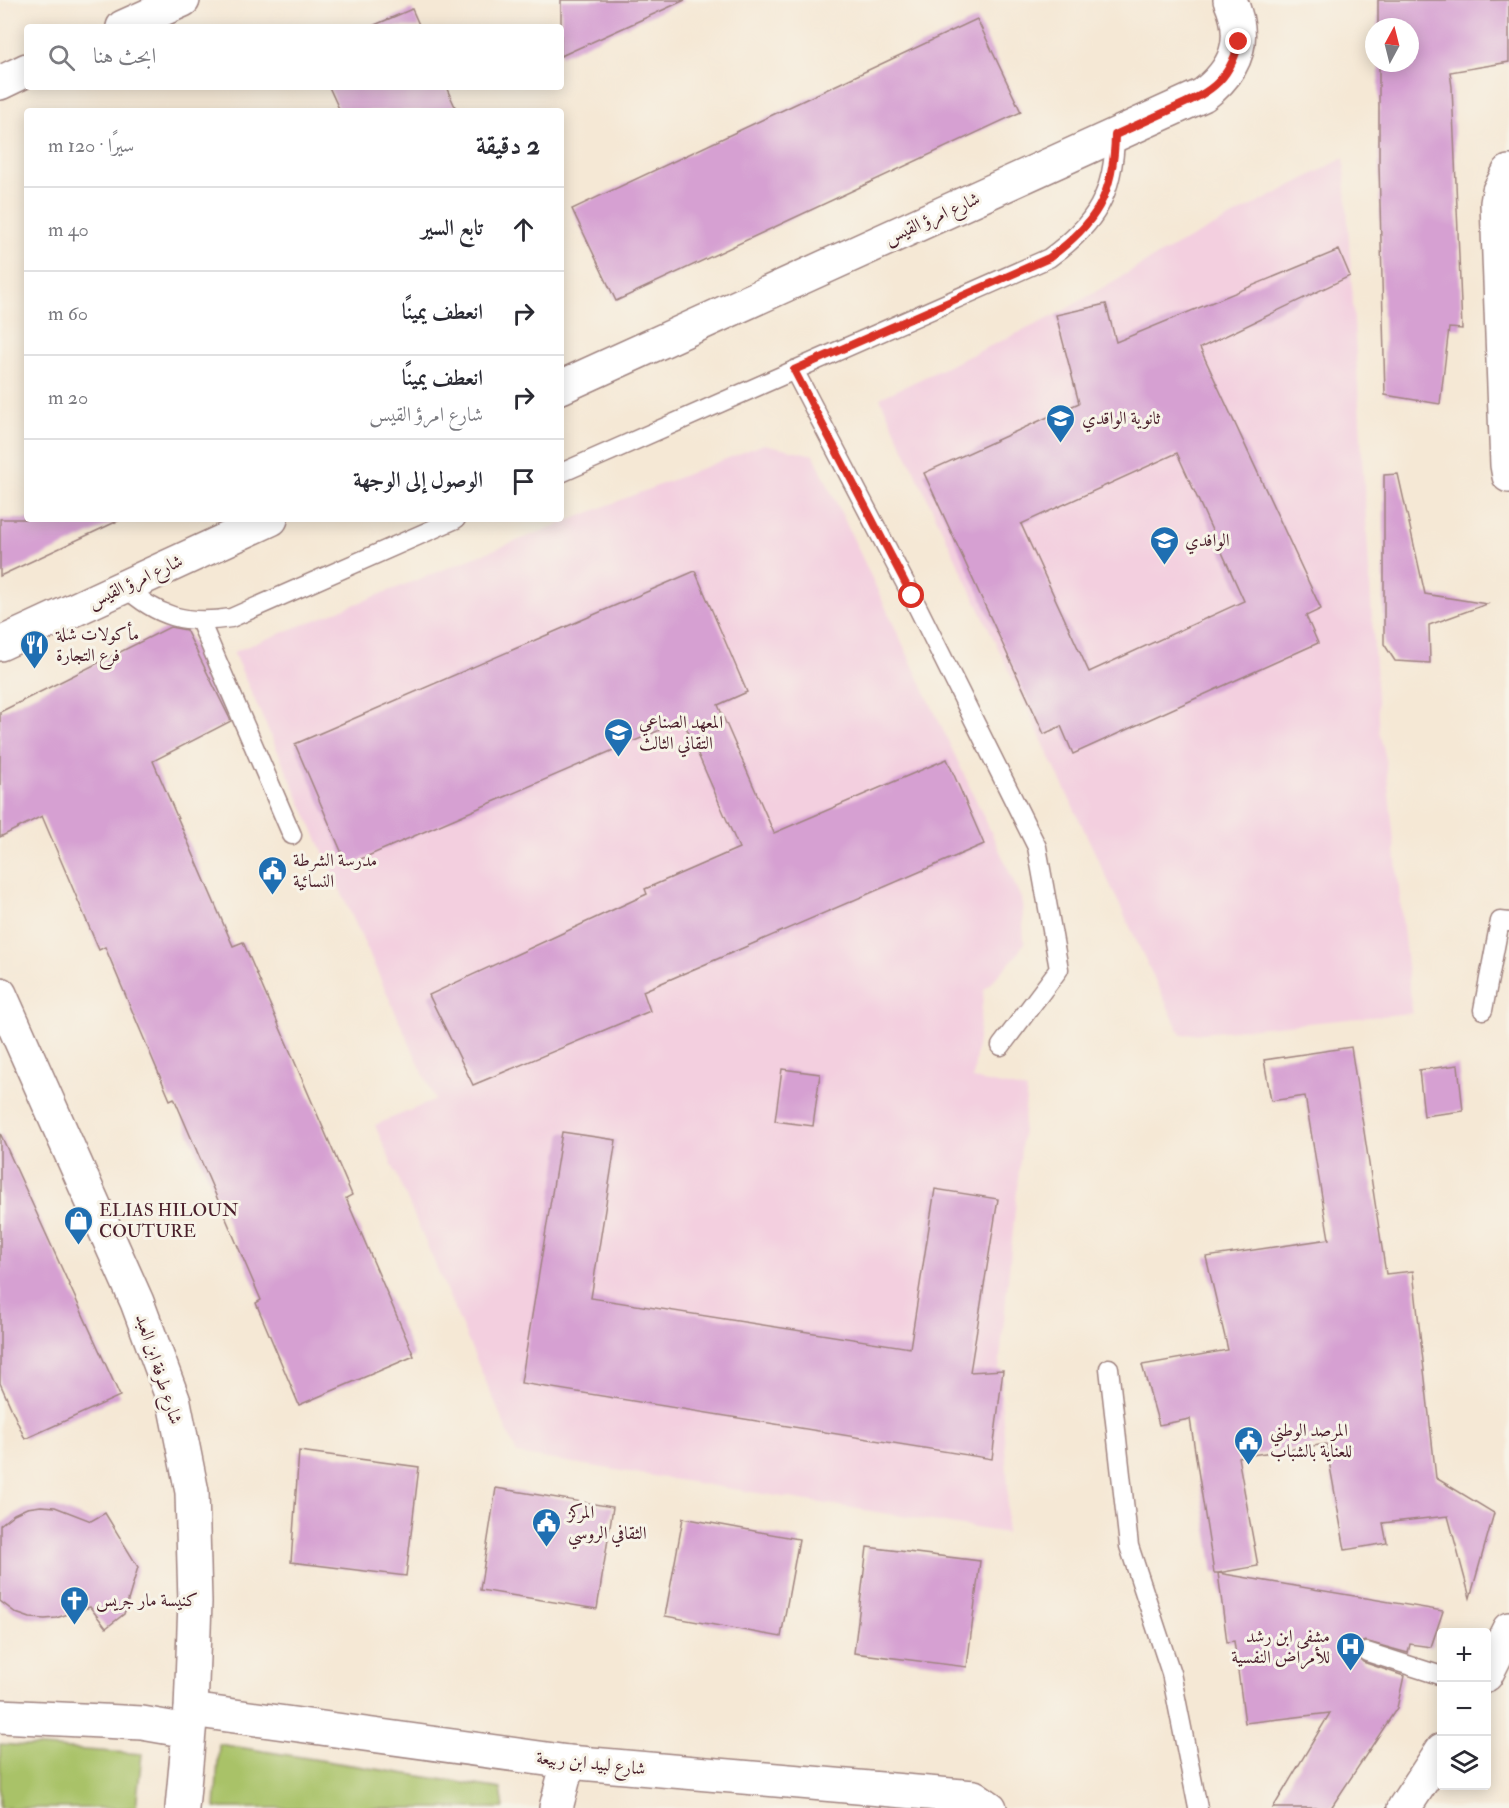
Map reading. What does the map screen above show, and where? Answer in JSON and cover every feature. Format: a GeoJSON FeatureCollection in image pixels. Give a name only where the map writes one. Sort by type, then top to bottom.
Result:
{"type":"FeatureCollection","features":[{"type":"Feature","properties":{"kind":"street"},"geometry":{"type":"LineString","coordinates":[[130,24],[183,0]]}},
{"type":"Feature","properties":{"kind":"street","name":"شارع امرؤ القيس"},"geometry":{"type":"LineString","coordinates":[[564,386],[1203,95],[1227,73],[1235,58],[1239,42],[1239,26],[1230,0]]}},
{"type":"Feature","properties":{"kind":"street"},"geometry":{"type":"LineString","coordinates":[[0,83],[24,71]]}},
{"type":"Feature","properties":{"kind":"street"},"geometry":{"type":"LineString","coordinates":[[1509,172],[1498,191],[1497,202],[1509,476]]}},
{"type":"Feature","properties":{"kind":"street","name":"شارع امرؤ القيس"},"geometry":{"type":"LineString","coordinates":[[0,644],[264,522]]}},
{"type":"Feature","properties":{"kind":"street","name":"شارع طرفة ابن العبد"},"geometry":{"type":"LineString","coordinates":[[0,994],[137,1302],[174,1401],[192,1492],[195,1602],[190,1720],[182,1808]]}},
{"type":"Feature","properties":{"kind":"street"},"geometry":{"type":"LineString","coordinates":[[1491,1665],[1509,1629]]}},
{"type":"Feature","properties":{"kind":"street"},"geometry":{"type":"LineString","coordinates":[[1491,1694],[1509,1689]]}},
{"type":"Feature","properties":{"kind":"street","name":"شارع لبيد ابن ربيعة"},"geometry":{"type":"LineString","coordinates":[[0,1716],[142,1723],[190,1720],[568,1762],[974,1797],[990,1808]]}},
{"type":"Feature","properties":{"kind":"street"},"geometry":{"type":"LineString","coordinates":[[1404,1808],[1437,1758]]}},
{"type":"Feature","properties":{"kind":"street"},"geometry":{"type":"LineString","coordinates":[[556,1808],[568,1762]]}},
{"type":"Feature","properties":{"kind":"lane"},"geometry":{"type":"LineString","coordinates":[[564,472],[1049,258],[1071,242],[1090,221],[1102,202],[1115,158],[1115,135]]}},
{"type":"Feature","properties":{"kind":"lane"},"geometry":{"type":"LineString","coordinates":[[794,370],[912,596],[1037,847],[1059,969],[1001,1046]]}},
{"type":"Feature","properties":{"kind":"lane"},"geometry":{"type":"LineString","coordinates":[[124,586],[155,610],[174,617],[200,621],[231,618],[449,522]]}},
{"type":"Feature","properties":{"kind":"lane"},"geometry":{"type":"LineString","coordinates":[[200,621],[292,835]]}},
{"type":"Feature","properties":{"kind":"lane"},"geometry":{"type":"LineString","coordinates":[[1483,1010],[1500,921],[1509,922]]}},
{"type":"Feature","properties":{"kind":"lane"},"geometry":{"type":"LineString","coordinates":[[1109,1368],[1129,1546],[1171,1673],[1198,1808]]}},
{"type":"Feature","properties":{"kind":"lane"},"geometry":{"type":"LineString","coordinates":[[1367,1652],[1437,1674]]}},
{"type":"Feature","properties":{"kind":"shaded area","name":"الوافدي"},"geometry":{"type":"Polygon","coordinates":[[[1344,158],[1379,732],[1385,755],[1412,1013],[1181,1035],[880,398],[1056,315],[1153,258],[1344,158]]]}},
{"type":"Feature","properties":{"kind":"shaded area"},"geometry":{"type":"Polygon","coordinates":[[[764,444],[814,455],[1022,901],[1024,943],[1017,955],[984,990],[973,1079],[1027,1090],[999,1370],[1008,1486],[1006,1533],[517,1454],[375,1125],[435,1100],[233,652],[764,444]]]}},
{"type":"Feature","properties":{"kind":"green space"},"geometry":{"type":"Polygon","coordinates":[[[0,1744],[142,1754],[136,1808],[0,1808],[0,1744]]]}},
{"type":"Feature","properties":{"kind":"green space"},"geometry":{"type":"Polygon","coordinates":[[[219,1744],[501,1789],[504,1808],[215,1808],[219,1744]]]}},
{"type":"Feature","properties":{"kind":"building"},"geometry":{"type":"Polygon","coordinates":[[[561,0],[685,0],[564,55],[564,24],[561,24],[561,0]]]}},
{"type":"Feature","properties":{"kind":"building"},"geometry":{"type":"Polygon","coordinates":[[[1378,0],[1509,0],[1509,62],[1450,72],[1462,329],[1449,328],[1440,404],[1385,395],[1379,72],[1419,72],[1419,18],[1378,18],[1378,0]]]}},
{"type":"Feature","properties":{"kind":"building"},"geometry":{"type":"Polygon","coordinates":[[[412,9],[419,24],[377,24],[412,9]]]}},
{"type":"Feature","properties":{"kind":"building"},"geometry":{"type":"Polygon","coordinates":[[[977,19],[1021,112],[616,301],[572,209],[977,19]]]}},
{"type":"Feature","properties":{"kind":"building"},"geometry":{"type":"Polygon","coordinates":[[[330,90],[447,90],[456,108],[339,108],[330,90]]]}},
{"type":"Feature","properties":{"kind":"building"},"geometry":{"type":"Polygon","coordinates":[[[1339,250],[1350,276],[1200,348],[1321,609],[1306,616],[1318,643],[1073,754],[1061,726],[1044,734],[924,473],[1079,403],[1056,315],[1106,304],[1116,342],[1339,250]],[[1177,453],[1021,524],[1089,672],[1244,601],[1177,453]]]}},
{"type":"Feature","properties":{"kind":"building"},"geometry":{"type":"Polygon","coordinates":[[[1398,474],[1425,594],[1487,604],[1429,625],[1430,663],[1395,661],[1384,644],[1384,475],[1398,474]]]}},
{"type":"Feature","properties":{"kind":"building"},"geometry":{"type":"Polygon","coordinates":[[[0,519],[24,519],[24,522],[116,522],[0,576],[0,519]]]}},
{"type":"Feature","properties":{"kind":"building"},"geometry":{"type":"Polygon","coordinates":[[[695,571],[747,692],[718,705],[774,833],[947,759],[984,844],[643,991],[650,1011],[473,1085],[429,995],[647,894],[645,889],[739,848],[683,720],[347,865],[295,744],[695,571]]]}},
{"type":"Feature","properties":{"kind":"building"},"geometry":{"type":"Polygon","coordinates":[[[170,627],[186,630],[231,721],[153,761],[233,946],[243,942],[352,1195],[346,1198],[414,1356],[299,1405],[256,1303],[261,1300],[174,1098],[170,1100],[105,947],[99,950],[42,816],[0,837],[0,712],[170,627]]]}},
{"type":"Feature","properties":{"kind":"building"},"geometry":{"type":"Polygon","coordinates":[[[1351,1047],[1386,1274],[1413,1271],[1436,1478],[1494,1513],[1470,1598],[1448,1516],[1383,1523],[1387,1543],[1345,1550],[1326,1444],[1238,1457],[1258,1566],[1214,1573],[1190,1419],[1159,1425],[1142,1365],[1228,1350],[1206,1257],[1329,1239],[1305,1096],[1271,1101],[1264,1060],[1351,1047]]]}},
{"type":"Feature","properties":{"kind":"building"},"geometry":{"type":"Polygon","coordinates":[[[1458,1065],[1463,1111],[1424,1116],[1419,1070],[1458,1065]]]}},
{"type":"Feature","properties":{"kind":"building"},"geometry":{"type":"Polygon","coordinates":[[[782,1069],[820,1074],[813,1126],[775,1121],[782,1069]]]}},
{"type":"Feature","properties":{"kind":"building"},"geometry":{"type":"Polygon","coordinates":[[[562,1132],[616,1140],[591,1298],[910,1348],[935,1189],[998,1199],[970,1372],[1003,1370],[992,1459],[521,1383],[562,1132]]]}},
{"type":"Feature","properties":{"kind":"building"},"geometry":{"type":"Polygon","coordinates":[[[0,1133],[120,1396],[25,1439],[0,1383],[0,1133]]]}},
{"type":"Feature","properties":{"kind":"building"},"geometry":{"type":"Polygon","coordinates":[[[299,1451],[419,1467],[406,1576],[291,1562],[299,1451]]]}},
{"type":"Feature","properties":{"kind":"building","name":"المركز الثقافي الروسي"},"geometry":{"type":"Polygon","coordinates":[[[496,1488],[613,1507],[597,1609],[480,1590],[496,1488]]]}},
{"type":"Feature","properties":{"kind":"building"},"geometry":{"type":"Polygon","coordinates":[[[55,1507],[91,1521],[105,1513],[138,1567],[124,1614],[106,1628],[90,1607],[56,1618],[30,1618],[16,1613],[0,1601],[0,1525],[14,1514],[27,1508],[55,1507]]]}},
{"type":"Feature","properties":{"kind":"building"},"geometry":{"type":"Polygon","coordinates":[[[683,1518],[799,1539],[781,1637],[665,1616],[683,1518]]]}},
{"type":"Feature","properties":{"kind":"building"},"geometry":{"type":"Polygon","coordinates":[[[867,1547],[980,1561],[967,1667],[854,1653],[867,1547]]]}},
{"type":"Feature","properties":{"kind":"building"},"geometry":{"type":"Polygon","coordinates":[[[1218,1573],[1443,1611],[1431,1647],[1410,1644],[1408,1653],[1365,1641],[1357,1648],[1356,1655],[1363,1662],[1404,1676],[1397,1708],[1331,1808],[1273,1808],[1330,1713],[1245,1723],[1234,1641],[1227,1642],[1218,1573]]]}},
{"type":"Feature","properties":{"kind":"place","name":"ثانوية الواقدي"},"geometry":{"type":"Point","coordinates":[1061,444]}},
{"type":"Feature","properties":{"kind":"place","name":"الوافدي"},"geometry":{"type":"Point","coordinates":[1164,566]}},
{"type":"Feature","properties":{"kind":"place","name":"مأكولات شلة فرع التجارة"},"geometry":{"type":"Point","coordinates":[35,670]}},
{"type":"Feature","properties":{"kind":"place","name":"المعهد الصناعي التقاني الثالث"},"geometry":{"type":"Point","coordinates":[618,758]}},
{"type":"Feature","properties":{"kind":"place","name":"مدرسة الشرطة النسائية"},"geometry":{"type":"Point","coordinates":[272,896]}},
{"type":"Feature","properties":{"kind":"place","name":"ELIAS HILOUN COUTURE"},"geometry":{"type":"Point","coordinates":[78,1246]}},
{"type":"Feature","properties":{"kind":"place","name":"المرصد الوطني للعناية بالشباب"},"geometry":{"type":"Point","coordinates":[1249,1466]}},
{"type":"Feature","properties":{"kind":"place","name":"المركز الثقافي الروسي"},"geometry":{"type":"Point","coordinates":[547,1548]}},
{"type":"Feature","properties":{"kind":"place","name":"كنيسة مار جريس"},"geometry":{"type":"Point","coordinates":[75,1626]}},
{"type":"Feature","properties":{"kind":"place","name":"مشفى ابن رشد للأمراض النفسية"},"geometry":{"type":"Point","coordinates":[1351,1672]}},
{"type":"Feature","properties":{"kind":"route"},"geometry":{"type":"LineString","coordinates":[[912,596],[794,370],[1049,258],[1071,242],[1090,221],[1102,202],[1115,158],[1115,135],[1203,95],[1227,73],[1235,58],[1239,42]]}}]}
